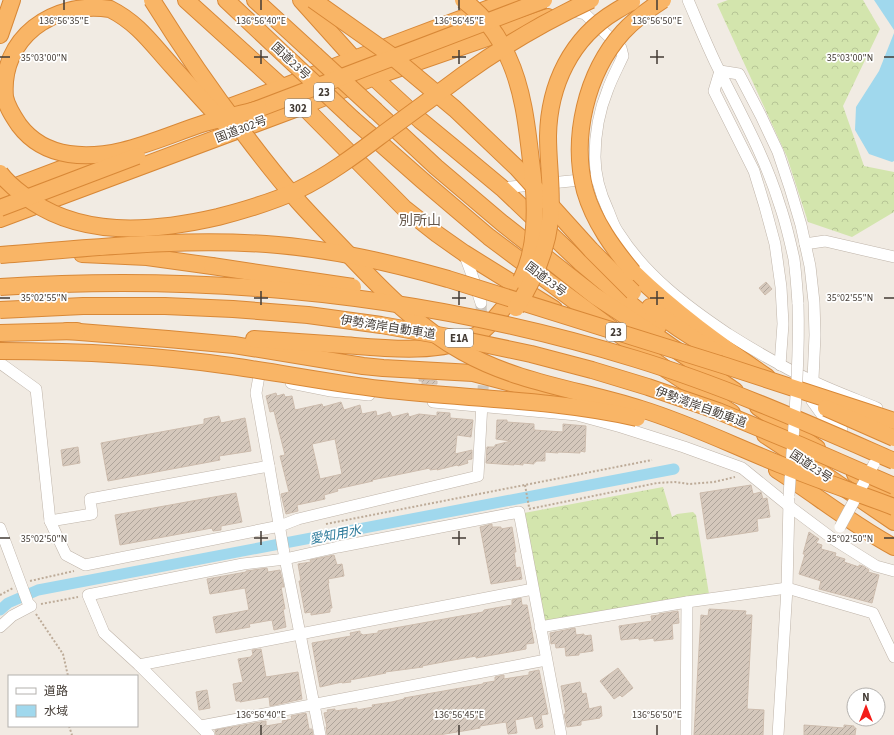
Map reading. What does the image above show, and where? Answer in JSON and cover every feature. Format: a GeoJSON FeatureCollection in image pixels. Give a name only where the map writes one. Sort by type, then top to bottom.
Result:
{"type":"FeatureCollection","features":[{"type":"Feature","properties":{"kind":"highway"},"geometry":{"type":"LineString","coordinates":[[0,35],[12,0]]}},
{"type":"Feature","properties":{"kind":"highway"},"geometry":{"type":"LineString","coordinates":[[152,0],[193,64],[221,103],[296,199]]}},
{"type":"Feature","properties":{"kind":"highway"},"geometry":{"type":"LineString","coordinates":[[186,0],[303,106],[404,208],[437,234],[546,305],[667,370]]}},
{"type":"Feature","properties":{"kind":"highway","name":"国道23号"},"geometry":{"type":"LineString","coordinates":[[226,0],[354,120],[489,237],[667,370],[894,522]]}},
{"type":"Feature","properties":{"kind":"highway","name":"国道23号"},"geometry":{"type":"LineString","coordinates":[[255,0],[436,167],[502,223],[595,296],[659,338],[825,454],[894,500]]}},
{"type":"Feature","properties":{"kind":"highway"},"geometry":{"type":"LineString","coordinates":[[301,0],[354,59],[426,124],[502,188],[580,262],[723,382]]}},
{"type":"Feature","properties":{"kind":"highway"},"geometry":{"type":"LineString","coordinates":[[313,0],[388,53],[455,109],[517,168],[612,272],[655,312],[673,326],[786,391],[894,438]]}},
{"type":"Feature","properties":{"kind":"highway"},"geometry":{"type":"LineString","coordinates":[[0,333],[102,330],[151,332],[374,348],[422,348],[458,343],[489,330],[502,321],[511,306],[516,289],[524,274],[530,258],[533,243],[535,208],[529,142],[521,98],[508,57],[500,40],[490,25],[480,14],[463,0]]}},
{"type":"Feature","properties":{"kind":"highway","name":"国道302号"},"geometry":{"type":"LineString","coordinates":[[0,192],[283,87],[511,0]]}},
{"type":"Feature","properties":{"kind":"highway"},"geometry":{"type":"LineString","coordinates":[[0,208],[544,0]]}},
{"type":"Feature","properties":{"kind":"highway"},"geometry":{"type":"LineString","coordinates":[[0,173],[15,189],[45,210],[80,224],[99,227],[139,229],[160,227],[205,220],[249,209],[297,190],[326,173],[362,150],[493,55],[553,19],[591,0]]}},
{"type":"Feature","properties":{"kind":"highway","name":"国道302号"},"geometry":{"type":"LineString","coordinates":[[0,220],[303,106],[374,77],[596,0]]}},
{"type":"Feature","properties":{"kind":"highway"},"geometry":{"type":"LineString","coordinates":[[511,306],[525,294],[539,265],[548,235],[551,200],[548,136],[553,99],[563,70],[580,42],[591,30],[616,11],[637,0]]}},
{"type":"Feature","properties":{"kind":"highway"},"geometry":{"type":"LineString","coordinates":[[663,0],[635,20],[622,33],[611,48],[594,79],[583,114],[580,134],[581,161],[585,191],[591,207],[608,240],[633,272],[666,302],[726,350],[786,391]]}},
{"type":"Feature","properties":{"kind":"highway"},"geometry":{"type":"LineString","coordinates":[[259,109],[251,111],[244,113],[221,119],[213,121],[206,123],[120,151],[92,156],[67,154],[43,146],[32,139],[23,130],[12,114],[5,97],[3,85],[4,72],[11,46],[21,30],[35,17],[58,6],[71,3],[85,3],[110,9],[130,22],[151,40],[204,102],[219,117],[224,123],[238,139],[360,268],[420,324],[437,336],[463,352],[505,372],[639,408],[669,418],[786,467],[894,507]]}},
{"type":"Feature","properties":{"kind":"highway"},"geometry":{"type":"LineString","coordinates":[[1,255],[136,244],[212,243],[278,245],[343,254],[412,269],[448,279],[726,366],[894,421]]}},
{"type":"Feature","properties":{"kind":"highway"},"geometry":{"type":"LineString","coordinates":[[1,255],[118,255],[147,257],[212,266],[354,287],[445,304],[501,318],[538,332]]}},
{"type":"Feature","properties":{"kind":"highway","name":"伊勢湾岸自動車道"},"geometry":{"type":"LineString","coordinates":[[0,287],[108,283],[263,288],[373,300],[477,318],[587,345],[691,377],[790,416],[894,461]]}},
{"type":"Feature","properties":{"kind":"highway","name":"伊勢湾岸自動車道"},"geometry":{"type":"LineString","coordinates":[[0,310],[83,306],[165,306],[233,309],[315,316],[460,338],[592,370],[662,392],[724,414],[894,486]]}},
{"type":"Feature","properties":{"kind":"highway"},"geometry":{"type":"LineString","coordinates":[[67,331],[234,345],[383,368],[473,373],[538,390],[623,407],[661,409],[705,426],[736,443],[802,486],[856,524],[894,547]]}},
{"type":"Feature","properties":{"kind":"highway"},"geometry":{"type":"LineString","coordinates":[[0,352],[92,353],[157,357],[231,366],[339,384],[380,389],[566,405],[614,413],[660,424],[733,445]]}},
{"type":"Feature","properties":{"kind":"street"},"geometry":{"type":"LineString","coordinates":[[688,0],[764,162],[781,206],[794,260],[799,334],[789,501],[787,588],[778,735]]}},
{"type":"Feature","properties":{"kind":"street"},"geometry":{"type":"LineString","coordinates":[[567,10],[586,14],[621,48],[623,56],[608,89],[601,110],[596,134],[595,158],[597,179],[605,204],[617,230],[635,256],[664,286],[704,318],[744,344],[780,365],[813,381],[894,415]]}},
{"type":"Feature","properties":{"kind":"street"},"geometry":{"type":"LineString","coordinates":[[720,71],[739,74],[778,152],[790,188],[810,266],[814,302],[815,335],[812,401],[828,424],[894,456]]}},
{"type":"Feature","properties":{"kind":"street"},"geometry":{"type":"LineString","coordinates":[[720,71],[714,91],[754,171],[775,244],[781,287],[782,317],[780,365]]}},
{"type":"Feature","properties":{"kind":"street"},"geometry":{"type":"LineString","coordinates":[[502,188],[597,179]]}},
{"type":"Feature","properties":{"kind":"street"},"geometry":{"type":"LineString","coordinates":[[805,244],[825,241],[894,257]]}},
{"type":"Feature","properties":{"kind":"street"},"geometry":{"type":"LineString","coordinates":[[464,253],[481,303]]}},
{"type":"Feature","properties":{"kind":"street"},"geometry":{"type":"LineString","coordinates":[[0,356],[46,355],[107,359],[198,368],[258,376],[331,391],[577,415],[684,447],[742,468],[789,501],[833,539],[876,566],[894,570]]}},
{"type":"Feature","properties":{"kind":"street"},"geometry":{"type":"LineString","coordinates":[[0,363],[36,389],[50,521],[66,554],[85,565],[280,526],[298,519],[478,476],[482,405]]}},
{"type":"Feature","properties":{"kind":"street"},"geometry":{"type":"LineString","coordinates":[[258,376],[256,393],[284,556],[320,735]]}},
{"type":"Feature","properties":{"kind":"street"},"geometry":{"type":"LineString","coordinates":[[833,539],[881,449]]}},
{"type":"Feature","properties":{"kind":"street"},"geometry":{"type":"LineString","coordinates":[[50,521],[92,514],[90,499],[269,466]]}},
{"type":"Feature","properties":{"kind":"street"},"geometry":{"type":"LineString","coordinates":[[209,735],[104,633],[88,594],[524,510],[533,589],[561,735]]}},
{"type":"Feature","properties":{"kind":"street"},"geometry":{"type":"LineString","coordinates":[[0,528],[30,604],[12,616],[0,627]]}},
{"type":"Feature","properties":{"kind":"street"},"geometry":{"type":"LineString","coordinates":[[540,627],[687,602],[787,588],[873,612],[894,657]]}},
{"type":"Feature","properties":{"kind":"street"},"geometry":{"type":"LineString","coordinates":[[138,665],[533,589]]}},
{"type":"Feature","properties":{"kind":"street"},"geometry":{"type":"LineString","coordinates":[[686,735],[687,602]]}},
{"type":"Feature","properties":{"kind":"street"},"geometry":{"type":"LineString","coordinates":[[201,726],[546,660]]}},
{"type":"Feature","properties":{"kind":"path"},"geometry":{"type":"LineString","coordinates":[[320,525],[652,460]]}},
{"type":"Feature","properties":{"kind":"path"},"geometry":{"type":"LineString","coordinates":[[525,485],[524,510],[657,483],[675,482],[689,484],[714,482],[741,476],[746,472]]}},
{"type":"Feature","properties":{"kind":"path"},"geometry":{"type":"LineString","coordinates":[[0,595],[34,579],[80,570],[85,565]]}},
{"type":"Feature","properties":{"kind":"path"},"geometry":{"type":"LineString","coordinates":[[68,675],[63,654],[30,604],[88,594]]}},
{"type":"Feature","properties":{"kind":"green space"},"geometry":{"type":"Polygon","coordinates":[[[728,0],[863,0],[880,29],[843,106],[864,166],[894,172],[894,212],[852,237],[808,222],[787,157],[717,4],[728,0]]]}},
{"type":"Feature","properties":{"kind":"green space"},"geometry":{"type":"Polygon","coordinates":[[[663,487],[672,517],[677,514],[693,512],[696,515],[709,594],[547,622],[544,620],[524,513],[663,487]]]}},
{"type":"Feature","properties":{"kind":"water"},"geometry":{"type":"Polygon","coordinates":[[[874,0],[894,0],[894,30],[874,0]]]}},
{"type":"Feature","properties":{"kind":"water"},"geometry":{"type":"Polygon","coordinates":[[[894,33],[894,161],[892,162],[869,154],[855,130],[856,107],[879,71],[894,33]]]}},
{"type":"Feature","properties":{"kind":"building"},"geometry":{"type":"Polygon","coordinates":[[[766,282],[772,289],[765,295],[759,288],[766,282]]]}},
{"type":"Feature","properties":{"kind":"building"},"geometry":{"type":"Polygon","coordinates":[[[419,379],[437,381],[437,384],[422,384],[422,381],[419,381],[419,379]]]}},
{"type":"Feature","properties":{"kind":"building"},"geometry":{"type":"Polygon","coordinates":[[[276,393],[277,396],[284,394],[285,397],[292,396],[295,410],[322,404],[323,407],[341,402],[344,410],[360,405],[362,414],[376,411],[377,416],[390,412],[392,417],[408,413],[409,417],[419,414],[437,416],[437,412],[450,413],[450,418],[473,420],[471,437],[457,435],[455,454],[472,450],[472,459],[467,460],[468,463],[458,466],[437,470],[430,470],[430,468],[337,489],[338,491],[324,495],[325,499],[297,505],[298,511],[286,514],[281,494],[289,492],[280,456],[285,455],[274,411],[270,412],[266,396],[276,393]],[[335,439],[312,444],[320,479],[342,474],[335,439]]]}},
{"type":"Feature","properties":{"kind":"building"},"geometry":{"type":"Polygon","coordinates":[[[219,416],[221,423],[245,418],[251,451],[219,456],[220,460],[108,481],[101,443],[204,424],[204,419],[219,416]]]}},
{"type":"Feature","properties":{"kind":"building"},"geometry":{"type":"Polygon","coordinates":[[[497,420],[534,424],[534,430],[563,432],[563,424],[586,426],[585,452],[545,452],[545,461],[536,461],[534,464],[523,463],[523,465],[514,465],[486,463],[487,447],[495,447],[495,445],[511,441],[496,439],[497,420]]]}},
{"type":"Feature","properties":{"kind":"building"},"geometry":{"type":"Polygon","coordinates":[[[78,447],[80,463],[63,466],[61,450],[78,447]]]}},
{"type":"Feature","properties":{"kind":"building"},"geometry":{"type":"Polygon","coordinates":[[[751,485],[753,494],[761,492],[763,499],[767,498],[770,517],[757,519],[758,531],[707,539],[700,493],[751,485]]]}},
{"type":"Feature","properties":{"kind":"building"},"geometry":{"type":"Polygon","coordinates":[[[236,493],[242,522],[221,526],[221,530],[213,531],[212,528],[120,545],[115,515],[236,493]]]}},
{"type":"Feature","properties":{"kind":"building"},"geometry":{"type":"Polygon","coordinates":[[[492,524],[492,527],[501,527],[501,529],[512,527],[516,552],[514,552],[516,568],[520,567],[522,579],[491,584],[480,527],[492,524]]]}},
{"type":"Feature","properties":{"kind":"building"},"geometry":{"type":"Polygon","coordinates":[[[809,532],[819,539],[816,543],[822,545],[821,549],[836,553],[835,556],[845,559],[844,562],[859,567],[859,565],[863,566],[869,570],[868,572],[879,575],[872,603],[819,589],[821,581],[799,574],[805,554],[803,554],[809,532]]]}},
{"type":"Feature","properties":{"kind":"building"},"geometry":{"type":"Polygon","coordinates":[[[334,555],[337,565],[342,564],[344,576],[328,579],[332,608],[330,608],[330,612],[311,615],[311,612],[305,613],[299,581],[301,581],[298,564],[311,562],[310,560],[334,555]]]}},
{"type":"Feature","properties":{"kind":"building"},"geometry":{"type":"Polygon","coordinates":[[[267,568],[268,572],[280,570],[284,587],[281,587],[285,609],[283,609],[286,627],[274,630],[272,620],[249,624],[250,627],[216,633],[213,617],[249,610],[245,588],[210,594],[207,579],[267,568]]]}},
{"type":"Feature","properties":{"kind":"building"},"geometry":{"type":"Polygon","coordinates":[[[521,598],[522,605],[527,605],[534,643],[526,644],[526,649],[385,672],[386,673],[350,680],[351,682],[342,682],[320,687],[312,643],[351,636],[350,633],[360,631],[360,634],[363,635],[378,633],[378,631],[483,612],[484,610],[512,605],[512,600],[521,598]]]}},
{"type":"Feature","properties":{"kind":"building"},"geometry":{"type":"Polygon","coordinates":[[[709,609],[746,611],[745,615],[752,615],[747,709],[764,710],[763,735],[694,735],[701,615],[708,616],[709,609]]]}},
{"type":"Feature","properties":{"kind":"building"},"geometry":{"type":"Polygon","coordinates":[[[678,611],[679,623],[672,624],[673,639],[654,641],[654,638],[639,640],[639,638],[621,640],[619,626],[652,621],[651,616],[678,611]]]}},
{"type":"Feature","properties":{"kind":"building"},"geometry":{"type":"Polygon","coordinates":[[[575,628],[576,635],[591,635],[593,651],[579,653],[579,655],[566,656],[565,647],[556,648],[555,643],[551,644],[550,633],[575,628]]]}},
{"type":"Feature","properties":{"kind":"building"},"geometry":{"type":"Polygon","coordinates":[[[261,649],[266,677],[298,672],[302,699],[270,706],[269,697],[240,702],[236,701],[233,684],[243,682],[238,659],[251,657],[253,655],[252,650],[261,649]]]}},
{"type":"Feature","properties":{"kind":"building"},"geometry":{"type":"Polygon","coordinates":[[[618,668],[633,688],[622,697],[620,695],[614,699],[600,681],[618,668]]]}},
{"type":"Feature","properties":{"kind":"building"},"geometry":{"type":"Polygon","coordinates":[[[539,670],[548,714],[541,715],[543,727],[536,729],[533,716],[515,720],[517,733],[508,734],[506,722],[439,735],[327,735],[324,713],[328,712],[327,710],[335,709],[335,711],[357,708],[357,710],[373,707],[372,705],[392,702],[404,698],[483,684],[495,681],[495,677],[504,675],[504,679],[529,675],[529,672],[539,670]]]}},
{"type":"Feature","properties":{"kind":"building"},"geometry":{"type":"Polygon","coordinates":[[[580,682],[582,694],[586,693],[589,709],[601,706],[602,716],[600,718],[581,721],[581,725],[567,727],[561,686],[580,682]]]}},
{"type":"Feature","properties":{"kind":"building"},"geometry":{"type":"Polygon","coordinates":[[[207,690],[210,708],[199,710],[196,692],[207,690]]]}},
{"type":"Feature","properties":{"kind":"building"},"geometry":{"type":"Polygon","coordinates":[[[306,713],[309,729],[312,729],[313,735],[216,735],[215,730],[266,721],[266,726],[283,723],[282,721],[292,719],[291,716],[306,713]]]}},
{"type":"Feature","properties":{"kind":"building"},"geometry":{"type":"Polygon","coordinates":[[[804,725],[844,728],[844,725],[846,725],[846,727],[856,728],[855,735],[804,735],[804,725]]]}},
{"type":"Feature","properties":{"kind":"waterway","name":"愛知用水"},"geometry":{"type":"LineString","coordinates":[[0,610],[8,603],[38,590],[674,469]]}},
{"type":"Feature","properties":{"kind":"tunnel"},"geometry":{"type":"LineString","coordinates":[[481,303],[484,376],[482,403]]}},
{"type":"Feature","properties":{"kind":"district","name":"別所山"},"geometry":{"type":"Point","coordinates":[420,220]}}]}
